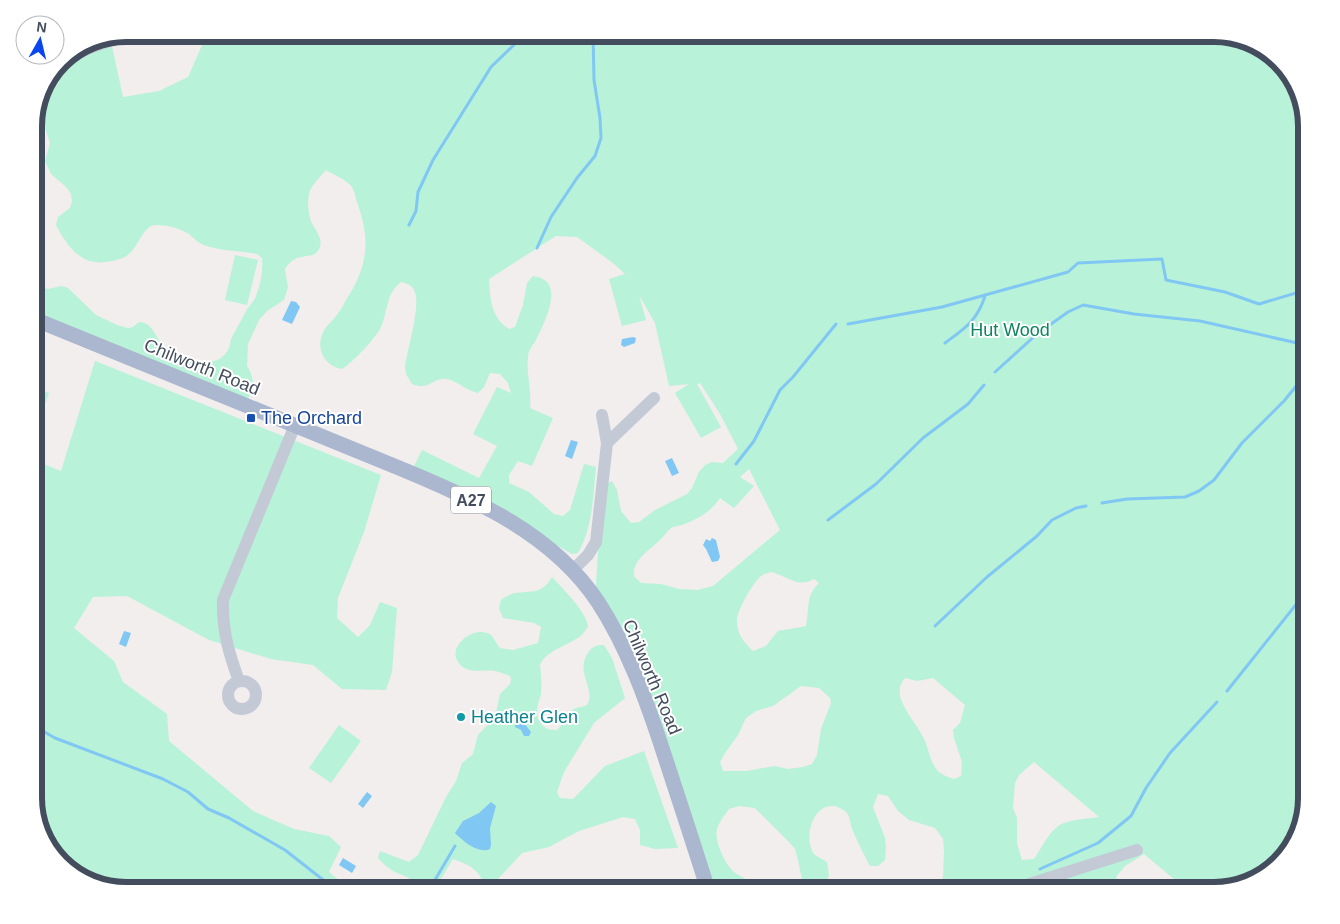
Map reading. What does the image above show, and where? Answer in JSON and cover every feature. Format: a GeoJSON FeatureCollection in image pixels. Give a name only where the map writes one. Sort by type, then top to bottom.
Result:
{"type":"FeatureCollection","features":[{"type":"Feature","properties":{"kind":"main road","name":"Chilworth Road"},"geometry":{"type":"LineString","coordinates":[[43,322],[420,477],[484,507],[526,531],[545,545],[572,571],[597,601],[619,639],[634,672],[655,728],[705,882]]}},
{"type":"Feature","properties":{"kind":"street"},"geometry":{"type":"LineString","coordinates":[[607,443],[654,398]]}},
{"type":"Feature","properties":{"kind":"street"},"geometry":{"type":"LineString","coordinates":[[572,571],[588,555],[596,542],[607,443],[602,415]]}},
{"type":"Feature","properties":{"kind":"street"},"geometry":{"type":"LineString","coordinates":[[239,681],[222,621],[223,600],[294,426]]}},
{"type":"Feature","properties":{"kind":"street"},"geometry":{"type":"LineString","coordinates":[[1036,882],[1137,850]]}},
{"type":"Feature","properties":{"kind":"green space","name":"Hut Wood"},"geometry":{"type":"Polygon","coordinates":[[[126,42],[112,46],[123,97],[159,91],[188,77],[203,42],[1214,42],[1235,45],[1246,49],[1260,57],[1280,75],[1295,105],[1298,126],[1298,798],[1297,809],[1289,835],[1269,861],[1251,873],[1225,881],[1177,882],[1144,854],[1125,866],[1116,877],[1119,882],[1023,882],[1022,880],[1016,882],[941,882],[943,877],[943,839],[935,828],[909,820],[898,811],[888,796],[878,794],[873,807],[885,838],[886,848],[885,860],[878,866],[870,866],[852,829],[847,813],[836,806],[826,807],[815,816],[809,840],[814,854],[827,862],[829,875],[826,882],[802,882],[795,849],[755,808],[739,806],[729,809],[719,824],[716,834],[721,852],[731,868],[734,872],[751,882],[710,882],[636,653],[625,640],[598,593],[596,584],[599,538],[607,484],[612,481],[617,490],[621,511],[631,523],[639,522],[655,510],[687,494],[705,465],[712,462],[723,463],[738,449],[720,414],[700,383],[697,384],[721,427],[701,438],[675,393],[689,384],[669,386],[655,323],[639,295],[646,320],[622,326],[609,279],[625,274],[577,237],[556,236],[489,279],[491,300],[495,313],[498,319],[509,329],[515,327],[523,305],[527,283],[533,276],[543,279],[549,285],[551,302],[544,323],[529,352],[528,370],[530,408],[553,418],[532,466],[518,461],[509,475],[509,483],[529,492],[554,514],[563,516],[570,510],[584,464],[596,467],[592,511],[587,533],[578,553],[572,554],[541,536],[412,470],[422,450],[479,478],[497,446],[473,434],[497,387],[511,393],[508,383],[500,374],[490,373],[484,387],[478,393],[446,379],[438,380],[426,386],[412,384],[406,374],[405,367],[415,316],[416,296],[413,288],[401,282],[396,286],[390,297],[378,332],[363,350],[342,369],[331,365],[321,352],[320,341],[323,332],[340,310],[359,277],[365,254],[365,231],[355,194],[350,184],[326,170],[310,191],[308,208],[311,222],[320,240],[319,249],[313,255],[299,257],[290,263],[285,269],[288,287],[284,300],[267,311],[259,320],[248,344],[247,366],[253,381],[248,399],[43,315],[43,287],[48,289],[61,286],[68,288],[96,315],[117,325],[128,328],[133,327],[139,322],[149,325],[164,347],[173,353],[196,360],[215,361],[228,350],[231,339],[245,312],[256,296],[260,282],[262,258],[257,254],[210,247],[198,242],[185,232],[169,226],[156,225],[148,228],[134,249],[122,258],[101,262],[92,262],[84,259],[71,248],[56,225],[58,217],[70,208],[71,194],[51,174],[45,161],[50,143],[43,122],[45,105],[51,89],[60,75],[71,63],[84,54],[99,47],[126,42]],[[749,469],[740,477],[754,486],[734,508],[720,498],[713,507],[699,518],[671,528],[642,556],[634,570],[634,576],[641,583],[661,584],[679,589],[697,590],[713,586],[780,530],[749,469]],[[772,572],[765,574],[755,583],[745,599],[739,611],[737,626],[744,641],[753,651],[766,646],[778,631],[806,626],[810,598],[819,583],[814,579],[803,582],[793,581],[772,572]],[[905,678],[900,686],[900,696],[907,712],[927,745],[934,766],[941,773],[954,779],[961,776],[962,762],[953,730],[960,723],[965,705],[933,678],[917,681],[905,678]],[[801,686],[773,706],[756,711],[746,718],[738,735],[720,762],[723,771],[747,771],[774,766],[788,769],[812,764],[817,755],[821,729],[831,703],[830,698],[819,688],[801,686]],[[1034,762],[1019,775],[1015,783],[1013,808],[1017,818],[1017,843],[1022,860],[1034,859],[1050,834],[1061,824],[1099,817],[1034,762]]]}},
{"type":"Feature","properties":{"kind":"green space"},"geometry":{"type":"Polygon","coordinates":[[[235,255],[258,260],[247,305],[225,300],[235,255]]]}},
{"type":"Feature","properties":{"kind":"green space"},"geometry":{"type":"Polygon","coordinates":[[[95,361],[381,475],[364,532],[338,598],[337,618],[358,637],[370,625],[380,602],[397,608],[392,672],[386,690],[342,689],[313,665],[271,659],[209,640],[127,596],[93,597],[74,628],[114,661],[123,682],[167,714],[169,741],[253,811],[294,829],[329,836],[341,847],[329,872],[341,882],[115,881],[89,873],[67,857],[60,849],[49,830],[45,819],[43,803],[43,464],[61,471],[95,361]]]}},
{"type":"Feature","properties":{"kind":"green space"},"geometry":{"type":"Polygon","coordinates":[[[43,391],[49,393],[43,411],[43,391]]]}},
{"type":"Feature","properties":{"kind":"green space"},"geometry":{"type":"Polygon","coordinates":[[[552,577],[579,608],[587,621],[588,627],[579,637],[546,656],[540,665],[541,696],[537,715],[540,723],[547,728],[557,730],[571,711],[587,705],[589,692],[584,666],[585,660],[593,647],[604,645],[612,658],[625,698],[594,723],[564,772],[557,792],[560,798],[573,799],[605,766],[644,751],[678,848],[655,849],[640,845],[640,830],[635,819],[623,817],[579,831],[549,847],[522,853],[498,879],[498,882],[484,882],[474,869],[453,859],[439,882],[413,882],[385,865],[378,858],[380,851],[409,862],[418,855],[446,797],[456,781],[462,763],[473,754],[478,735],[495,717],[500,694],[510,684],[511,679],[510,676],[497,671],[466,669],[458,662],[456,649],[465,638],[478,632],[485,632],[491,635],[500,648],[513,650],[538,643],[541,627],[534,623],[503,618],[499,608],[501,600],[508,595],[535,591],[547,585],[552,577]]]}},
{"type":"Feature","properties":{"kind":"green space"},"geometry":{"type":"Polygon","coordinates":[[[339,725],[361,741],[331,783],[309,768],[339,725]]]}},
{"type":"Feature","properties":{"kind":"water"},"geometry":{"type":"Polygon","coordinates":[[[291,301],[296,302],[300,307],[292,324],[282,320],[291,301]]]}},
{"type":"Feature","properties":{"kind":"water"},"geometry":{"type":"Polygon","coordinates":[[[636,338],[635,343],[624,347],[621,345],[622,339],[636,338]]]}},
{"type":"Feature","properties":{"kind":"water"},"geometry":{"type":"Polygon","coordinates":[[[571,440],[578,442],[572,459],[565,456],[571,440]]]}},
{"type":"Feature","properties":{"kind":"water"},"geometry":{"type":"Polygon","coordinates":[[[672,458],[679,473],[672,476],[665,461],[672,458]]]}},
{"type":"Feature","properties":{"kind":"water"},"geometry":{"type":"Polygon","coordinates":[[[712,538],[716,540],[720,557],[718,561],[712,562],[703,545],[706,539],[710,541],[712,538]]]}},
{"type":"Feature","properties":{"kind":"water"},"geometry":{"type":"Polygon","coordinates":[[[124,631],[131,633],[126,647],[119,644],[124,631]]]}},
{"type":"Feature","properties":{"kind":"water"},"geometry":{"type":"Polygon","coordinates":[[[521,719],[531,732],[529,736],[524,736],[521,730],[515,727],[515,721],[521,719]]]}},
{"type":"Feature","properties":{"kind":"water"},"geometry":{"type":"Polygon","coordinates":[[[367,792],[372,796],[363,808],[358,804],[367,792]]]}},
{"type":"Feature","properties":{"kind":"water"},"geometry":{"type":"Polygon","coordinates":[[[491,802],[496,806],[490,828],[490,849],[476,849],[455,833],[463,821],[479,813],[491,802]]]}},
{"type":"Feature","properties":{"kind":"water"},"geometry":{"type":"Polygon","coordinates":[[[343,858],[356,866],[352,873],[339,865],[343,858]]]}},
{"type":"Feature","properties":{"kind":"waterway"},"geometry":{"type":"LineString","coordinates":[[409,225],[416,211],[418,192],[433,160],[491,67],[517,42]]}},
{"type":"Feature","properties":{"kind":"waterway"},"geometry":{"type":"LineString","coordinates":[[537,248],[551,217],[577,178],[595,156],[601,138],[594,80],[593,42]]}},
{"type":"Feature","properties":{"kind":"waterway"},"geometry":{"type":"LineString","coordinates":[[848,324],[942,307],[1068,272],[1078,263],[1162,259],[1166,280],[1225,292],[1259,304],[1298,292]]}},
{"type":"Feature","properties":{"kind":"waterway"},"geometry":{"type":"LineString","coordinates":[[945,343],[974,318],[985,296]]}},
{"type":"Feature","properties":{"kind":"waterway"},"geometry":{"type":"LineString","coordinates":[[995,372],[1037,334],[1068,312],[1083,305],[1134,314],[1200,321],[1298,343]]}},
{"type":"Feature","properties":{"kind":"waterway"},"geometry":{"type":"LineString","coordinates":[[736,464],[754,441],[780,390],[793,377],[836,324]]}},
{"type":"Feature","properties":{"kind":"waterway"},"geometry":{"type":"LineString","coordinates":[[1102,503],[1127,499],[1185,497],[1199,491],[1214,480],[1242,443],[1284,401],[1298,384]]}},
{"type":"Feature","properties":{"kind":"waterway"},"geometry":{"type":"LineString","coordinates":[[828,520],[876,484],[923,438],[968,404],[984,385]]}},
{"type":"Feature","properties":{"kind":"waterway"},"geometry":{"type":"LineString","coordinates":[[935,626],[987,577],[1037,536],[1052,520],[1076,508],[1086,506]]}},
{"type":"Feature","properties":{"kind":"waterway"},"geometry":{"type":"LineString","coordinates":[[1227,691],[1298,602]]}},
{"type":"Feature","properties":{"kind":"waterway"},"geometry":{"type":"LineString","coordinates":[[1040,869],[1098,843],[1131,816],[1146,788],[1170,753],[1217,702]]}},
{"type":"Feature","properties":{"kind":"waterway"},"geometry":{"type":"LineString","coordinates":[[43,731],[55,738],[163,779],[188,792],[208,809],[229,818],[285,850],[326,882]]}},
{"type":"Feature","properties":{"kind":"waterway"},"geometry":{"type":"LineString","coordinates":[[434,882],[455,846]]}},
{"type":"Feature","properties":{"kind":"place","name":"The Orchard"},"geometry":{"type":"Point","coordinates":[251,418]}},
{"type":"Feature","properties":{"kind":"place","name":"Heather Glen"},"geometry":{"type":"Point","coordinates":[461,717]}}]}
